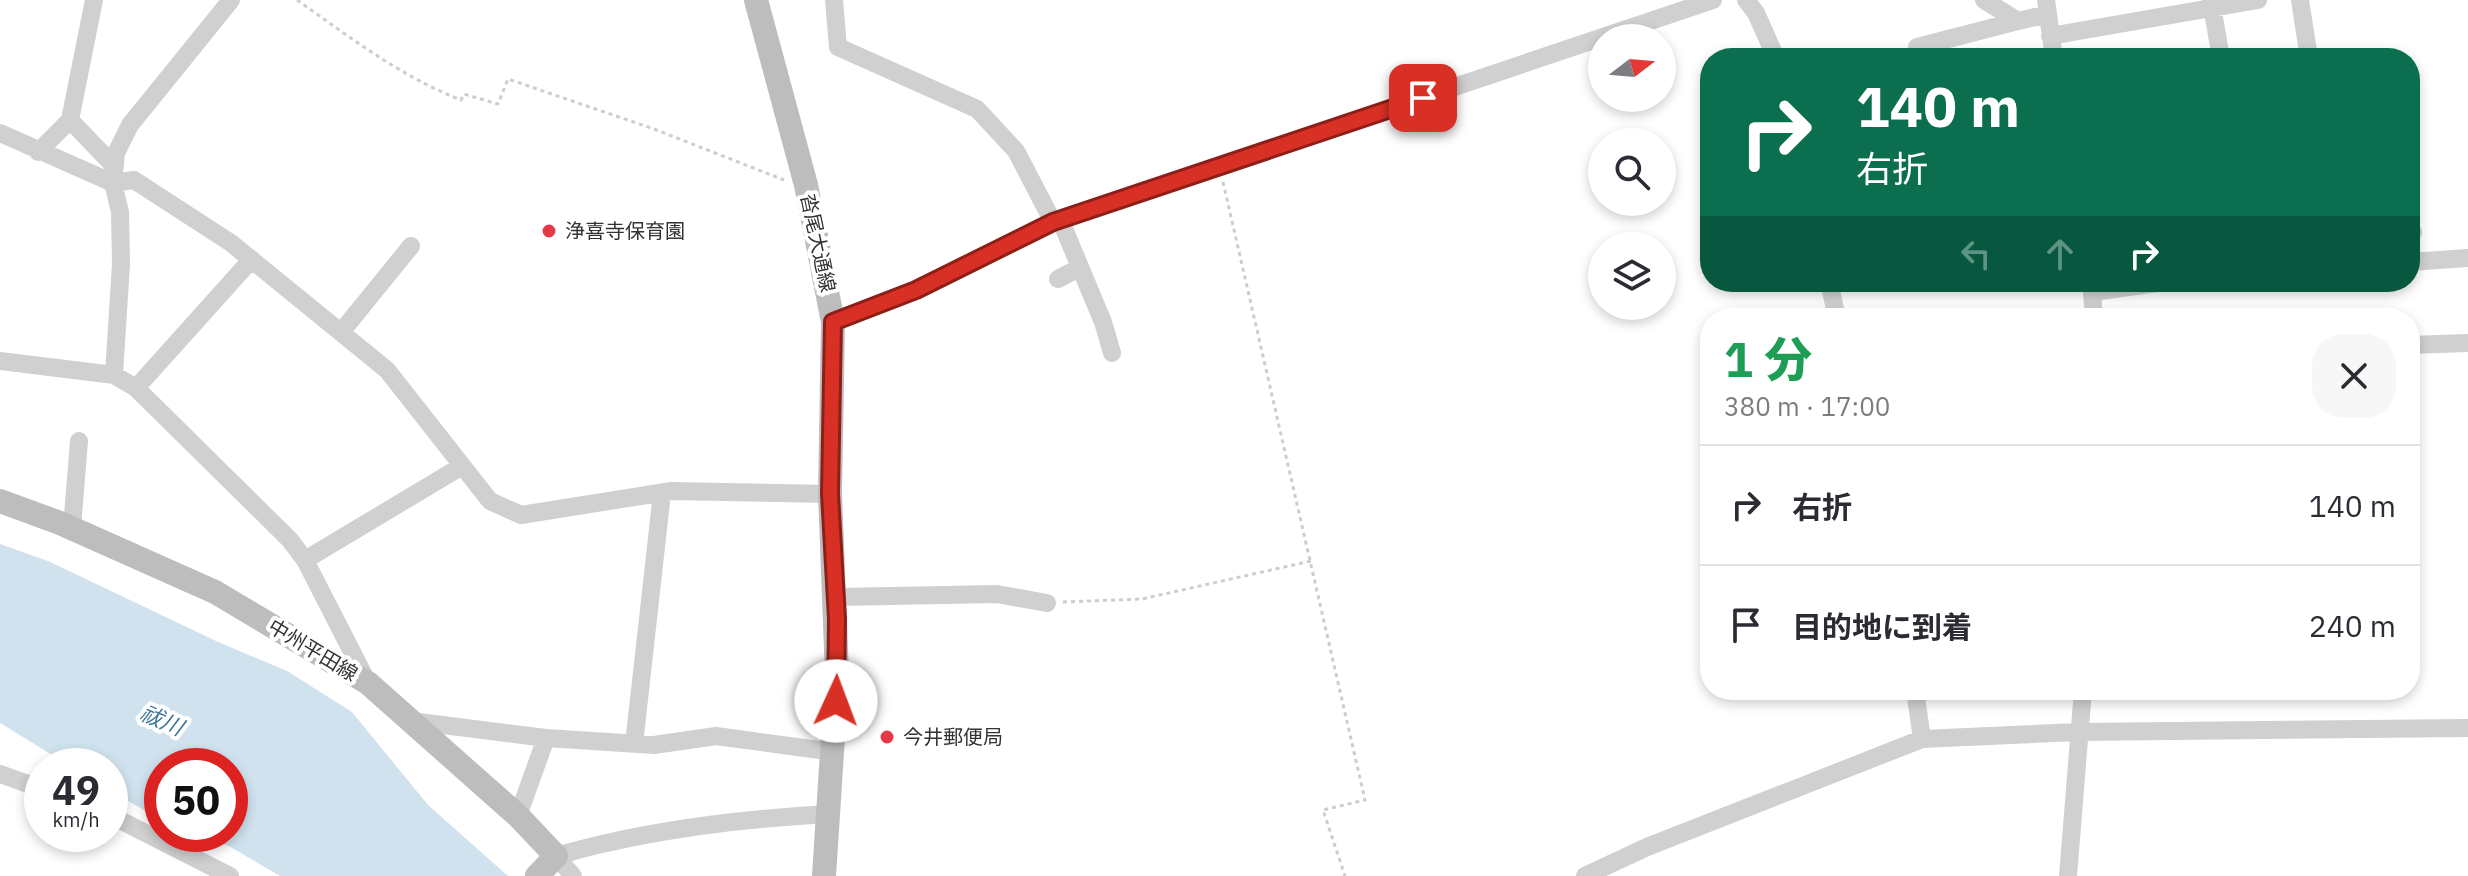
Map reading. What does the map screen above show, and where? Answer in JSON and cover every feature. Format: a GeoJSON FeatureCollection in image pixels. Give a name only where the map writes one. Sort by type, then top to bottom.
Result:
{"type":"FeatureCollection","features":[{"type":"Feature","properties":{"kind":"main road","name":"沓尾大通線"},"geometry":{"type":"LineString","coordinates":[[756,0],[806,185],[833,322],[830,494],[836,597],[834,752],[824,876]]}},
{"type":"Feature","properties":{"kind":"main road","name":"中州平田線"},"geometry":{"type":"LineString","coordinates":[[0,501],[72,528],[215,592],[368,683],[518,816],[548,864]]}},
{"type":"Feature","properties":{"kind":"street"},"geometry":{"type":"LineString","coordinates":[[38,152],[70,120],[94,0]]}},
{"type":"Feature","properties":{"kind":"street"},"geometry":{"type":"LineString","coordinates":[[114,375],[121,264],[120,212],[114,175],[116,153],[130,125],[231,0]]}},
{"type":"Feature","properties":{"kind":"street"},"geometry":{"type":"LineString","coordinates":[[834,0],[838,47],[977,109],[1016,151],[1057,220],[1103,322],[1112,353]]}},
{"type":"Feature","properties":{"kind":"street"},"geometry":{"type":"LineString","coordinates":[[833,322],[916,290],[1057,220],[1713,0]]}},
{"type":"Feature","properties":{"kind":"street"},"geometry":{"type":"LineString","coordinates":[[1746,0],[1756,13],[1772,48]]}},
{"type":"Feature","properties":{"kind":"street"},"geometry":{"type":"LineString","coordinates":[[1984,0],[2018,21]]}},
{"type":"Feature","properties":{"kind":"street"},"geometry":{"type":"LineString","coordinates":[[2050,36],[2211,4],[2258,0]]}},
{"type":"Feature","properties":{"kind":"street"},"geometry":{"type":"LineString","coordinates":[[2300,0],[2307,48]]}},
{"type":"Feature","properties":{"kind":"street"},"geometry":{"type":"LineString","coordinates":[[2211,4],[2219,48]]}},
{"type":"Feature","properties":{"kind":"street"},"geometry":{"type":"LineString","coordinates":[[1917,47],[2018,21],[2047,7],[2052,48]]}},
{"type":"Feature","properties":{"kind":"street"},"geometry":{"type":"LineString","coordinates":[[70,120],[114,175]]}},
{"type":"Feature","properties":{"kind":"street"},"geometry":{"type":"LineString","coordinates":[[0,133],[38,152],[134,180],[251,260],[387,370],[490,501],[521,515],[662,493],[830,494]]}},
{"type":"Feature","properties":{"kind":"street"},"geometry":{"type":"LineString","coordinates":[[342,331],[411,246]]}},
{"type":"Feature","properties":{"kind":"street"},"geometry":{"type":"LineString","coordinates":[[2420,261],[2468,258]]}},
{"type":"Feature","properties":{"kind":"street"},"geometry":{"type":"LineString","coordinates":[[136,388],[251,260]]}},
{"type":"Feature","properties":{"kind":"street"},"geometry":{"type":"LineString","coordinates":[[1058,279],[1079,268]]}},
{"type":"Feature","properties":{"kind":"street"},"geometry":{"type":"LineString","coordinates":[[2420,345],[2468,343]]}},
{"type":"Feature","properties":{"kind":"street"},"geometry":{"type":"LineString","coordinates":[[0,361],[114,375],[136,388],[260,508],[305,560],[368,683]]}},
{"type":"Feature","properties":{"kind":"street"},"geometry":{"type":"LineString","coordinates":[[72,528],[79,441]]}},
{"type":"Feature","properties":{"kind":"street"},"geometry":{"type":"LineString","coordinates":[[305,560],[462,466]]}},
{"type":"Feature","properties":{"kind":"street"},"geometry":{"type":"LineString","coordinates":[[634,744],[662,493]]}},
{"type":"Feature","properties":{"kind":"street"},"geometry":{"type":"LineString","coordinates":[[836,597],[997,594],[1047,603]]}},
{"type":"Feature","properties":{"kind":"street"},"geometry":{"type":"LineString","coordinates":[[1916,700],[1922,739]]}},
{"type":"Feature","properties":{"kind":"street"},"geometry":{"type":"LineString","coordinates":[[2068,876],[2082,700]]}},
{"type":"Feature","properties":{"kind":"street"},"geometry":{"type":"LineString","coordinates":[[411,721],[546,738],[654,745],[716,736],[834,752]]}},
{"type":"Feature","properties":{"kind":"street"},"geometry":{"type":"LineString","coordinates":[[1585,876],[1647,847],[1922,739],[2078,732],[2468,728]]}},
{"type":"Feature","properties":{"kind":"street"},"geometry":{"type":"LineString","coordinates":[[518,816],[546,738]]}},
{"type":"Feature","properties":{"kind":"street"},"geometry":{"type":"LineString","coordinates":[[0,774],[24,783]]}},
{"type":"Feature","properties":{"kind":"street"},"geometry":{"type":"LineString","coordinates":[[548,864],[616,839],[755,818],[829,814]]}},
{"type":"Feature","properties":{"kind":"street"},"geometry":{"type":"LineString","coordinates":[[128,824],[230,876]]}},
{"type":"Feature","properties":{"kind":"street"},"geometry":{"type":"LineString","coordinates":[[548,864],[573,876]]}},
{"type":"Feature","properties":{"kind":"path"},"geometry":{"type":"LineString","coordinates":[[297,0],[377,58],[422,84],[461,100],[464,94],[498,104],[508,79],[654,129],[781,180]]}},
{"type":"Feature","properties":{"kind":"path"},"geometry":{"type":"LineString","coordinates":[[1220,166],[1365,800],[1323,810],[1345,876]]}},
{"type":"Feature","properties":{"kind":"path"},"geometry":{"type":"LineString","coordinates":[[1047,603],[1142,599],[1311,561]]}},
{"type":"Feature","properties":{"kind":"water","name":"祓川"},"geometry":{"type":"Polygon","coordinates":[[[0,544],[48,561],[216,641],[287,671],[352,712],[428,805],[508,876],[280,876],[239,852],[248,852],[248,748],[144,748],[144,810],[128,801],[128,748],[41,748],[0,723],[0,544]]]}},
{"type":"Feature","properties":{"kind":"place","name":"浄喜寺保育園"},"geometry":{"type":"Point","coordinates":[549,231]}},
{"type":"Feature","properties":{"kind":"place","name":"今井郵便局"},"geometry":{"type":"Point","coordinates":[887,737]}},
{"type":"Feature","properties":{"kind":"route"},"geometry":{"type":"LineString","coordinates":[[836,701],[837,619],[830,494],[833,322],[916,290],[1053,222],[1423,98]]}}]}
